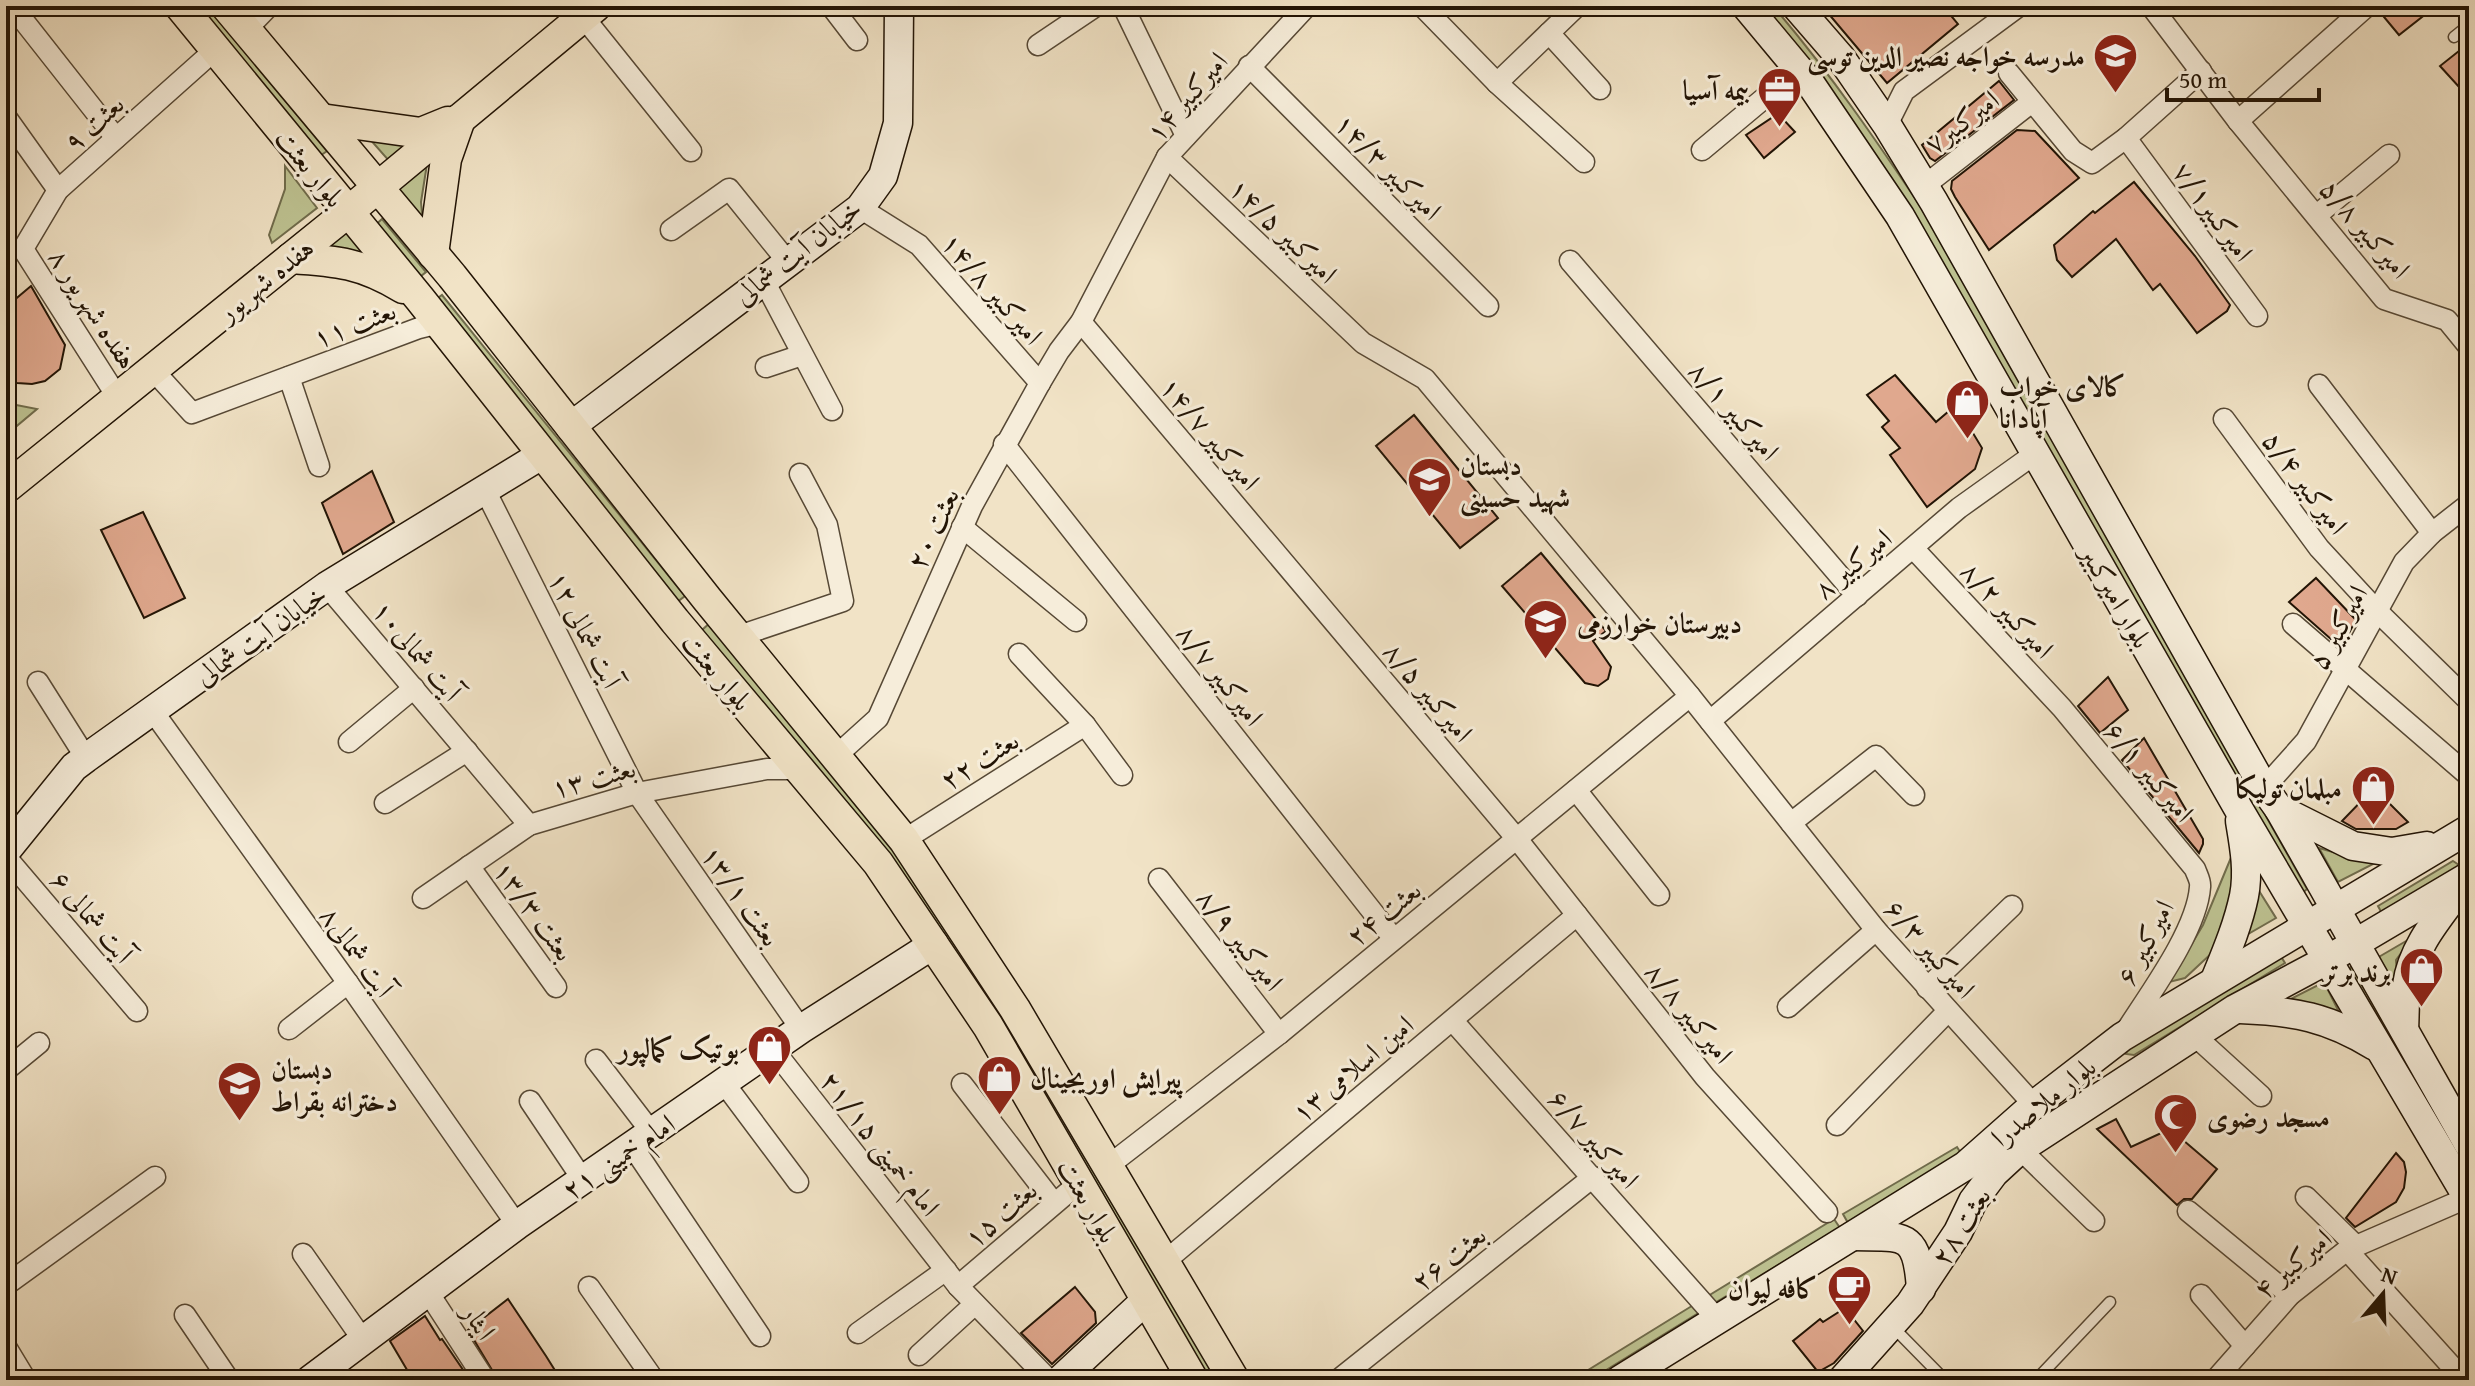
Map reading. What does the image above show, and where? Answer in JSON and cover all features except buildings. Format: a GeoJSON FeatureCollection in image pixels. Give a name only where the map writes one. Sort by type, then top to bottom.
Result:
{"type":"FeatureCollection","features":[{"type":"Feature","properties":{"kind":"main road","name":"بلوار بعثت"},"geometry":{"type":"LineString","coordinates":[[180,6],[420,299],[675,621],[878,863],[988,1026],[1193,1380]]}},
{"type":"Feature","properties":{"kind":"main road","name":"بلوار بعثت"},"geometry":{"type":"LineString","coordinates":[[226,6],[373,180],[707,599],[904,840],[985,960],[1234,1380]]}},
{"type":"Feature","properties":{"kind":"main road","name":"خیابان آیت شمالی"},"geometry":{"type":"LineString","coordinates":[[570,427],[860,208],[883,176],[898,123],[899,6]]}},
{"type":"Feature","properties":{"kind":"main road","name":"بلوار امیرکبیر"},"geometry":{"type":"LineString","coordinates":[[1746,6],[1799,69],[1900,216],[2238,808],[2469,1198]]}},
{"type":"Feature","properties":{"kind":"main road","name":"بلوار امیرکبیر"},"geometry":{"type":"LineString","coordinates":[[1796,6],[1841,58],[1924,186],[2469,1145]]}},
{"type":"Feature","properties":{"kind":"main road"},"geometry":{"type":"LineString","coordinates":[[224,312],[234,288],[373,180],[461,117],[585,10]]}},
{"type":"Feature","properties":{"kind":"main road"},"geometry":{"type":"LineString","coordinates":[[321,119],[421,133],[461,117]]}},
{"type":"Feature","properties":{"kind":"main road"},"geometry":{"type":"LineString","coordinates":[[291,258],[342,261],[358,266],[388,279],[420,299],[442,265],[446,159],[461,117]]}},
{"type":"Feature","properties":{"kind":"main road","name":"هفده شهریور"},"geometry":{"type":"LineString","coordinates":[[6,488],[291,258],[342,206]]}},
{"type":"Feature","properties":{"kind":"main road","name":"خیابان آیت شمالی"},"geometry":{"type":"LineString","coordinates":[[6,851],[74,767],[86,758],[327,586],[543,454]]}},
{"type":"Feature","properties":{"kind":"main road"},"geometry":{"type":"LineString","coordinates":[[675,621],[707,599]]}},
{"type":"Feature","properties":{"kind":"main road"},"geometry":{"type":"LineString","coordinates":[[2168,685],[2198,671]]}},
{"type":"Feature","properties":{"kind":"main road"},"geometry":{"type":"LineString","coordinates":[[2272,799],[2315,829],[2353,846],[2392,852],[2459,842]]}},
{"type":"Feature","properties":{"kind":"main road"},"geometry":{"type":"LineString","coordinates":[[2215,980],[2234,933],[2245,894],[2246,862],[2238,808]]}},
{"type":"Feature","properties":{"kind":"main road","name":"بلوار ملاصدرا"},"geometry":{"type":"LineString","coordinates":[[1620,1380],[1965,1166],[2034,1105],[2122,1037],[2335,908],[2459,842]]}},
{"type":"Feature","properties":{"kind":"main road"},"geometry":{"type":"LineString","coordinates":[[2404,1029],[2407,982],[2417,951],[2469,877]]}},
{"type":"Feature","properties":{"kind":"main road","name":"بلوار ملاصدرا"},"geometry":{"type":"LineString","coordinates":[[2101,1096],[2235,1009],[2327,960],[2469,877]]}},
{"type":"Feature","properties":{"kind":"main road","name":"امام خمینی ۲۱"},"geometry":{"type":"LineString","coordinates":[[310,1380],[517,1225],[801,1029],[934,944]]}},
{"type":"Feature","properties":{"kind":"main road"},"geometry":{"type":"LineString","coordinates":[[2235,1009],[2278,1010],[2315,1018],[2345,1027],[2378,1048]]}},
{"type":"Feature","properties":{"kind":"main road","name":"بعثت ۲۸"},"geometry":{"type":"LineString","coordinates":[[1842,1380],[1921,1289],[1958,1232],[1973,1201],[1994,1173],[2020,1149],[2101,1096]]}},
{"type":"Feature","properties":{"kind":"main road"},"geometry":{"type":"LineString","coordinates":[[1852,1236],[1889,1237],[1913,1247],[1919,1258],[1921,1289]]}},
{"type":"Feature","properties":{"kind":"main road"},"geometry":{"type":"LineString","coordinates":[[1060,1380],[1146,1300]]}},
{"type":"Feature","properties":{"kind":"street"},"geometry":{"type":"LineString","coordinates":[[12,6],[116,138]]}},
{"type":"Feature","properties":{"kind":"street"},"geometry":{"type":"LineString","coordinates":[[246,30],[269,6]]}},
{"type":"Feature","properties":{"kind":"street"},"geometry":{"type":"LineString","coordinates":[[831,6],[857,40]]}},
{"type":"Feature","properties":{"kind":"street"},"geometry":{"type":"LineString","coordinates":[[1038,45],[1096,6]]}},
{"type":"Feature","properties":{"kind":"street"},"geometry":{"type":"LineString","coordinates":[[1123,6],[1186,136]]}},
{"type":"Feature","properties":{"kind":"street","name":"امیرکبیر ۱۴"},"geometry":{"type":"LineString","coordinates":[[1081,322],[1167,157],[1307,6]]}},
{"type":"Feature","properties":{"kind":"street"},"geometry":{"type":"LineString","coordinates":[[1422,6],[1497,83],[1584,162]]}},
{"type":"Feature","properties":{"kind":"street"},"geometry":{"type":"LineString","coordinates":[[1497,83],[1577,6]]}},
{"type":"Feature","properties":{"kind":"street"},"geometry":{"type":"LineString","coordinates":[[1887,125],[1904,91],[2019,6]]}},
{"type":"Feature","properties":{"kind":"street","name":"امیرکبیر ۵/۸"},"geometry":{"type":"LineString","coordinates":[[2151,6],[2238,121],[2384,299],[2447,320],[2469,347]]}},
{"type":"Feature","properties":{"kind":"street"},"geometry":{"type":"LineString","coordinates":[[2238,121],[2367,6]]}},
{"type":"Feature","properties":{"kind":"street"},"geometry":{"type":"LineString","coordinates":[[585,10],[691,151]]}},
{"type":"Feature","properties":{"kind":"street"},"geometry":{"type":"LineString","coordinates":[[1549,33],[1600,89]]}},
{"type":"Feature","properties":{"kind":"street","name":"۹ بعثت"},"geometry":{"type":"LineString","coordinates":[[23,249],[58,190],[216,49]]}},
{"type":"Feature","properties":{"kind":"street","name":"امیرکبیر ۱۴/۳"},"geometry":{"type":"LineString","coordinates":[[1249,66],[1488,306]]}},
{"type":"Feature","properties":{"kind":"street"},"geometry":{"type":"LineString","coordinates":[[1702,150],[1799,69]]}},
{"type":"Feature","properties":{"kind":"street"},"geometry":{"type":"LineString","coordinates":[[2009,73],[2073,151],[2092,163],[2126,138],[2201,71]]}},
{"type":"Feature","properties":{"kind":"street","name":"امیرکبیر۷"},"geometry":{"type":"LineString","coordinates":[[1924,186],[2032,102]]}},
{"type":"Feature","properties":{"kind":"street"},"geometry":{"type":"LineString","coordinates":[[6,117],[58,190]]}},
{"type":"Feature","properties":{"kind":"street","name":"امیرکبیر۷/۱"},"geometry":{"type":"LineString","coordinates":[[2126,138],[2257,316]]}},
{"type":"Feature","properties":{"kind":"street"},"geometry":{"type":"LineString","coordinates":[[2317,215],[2389,155]]}},
{"type":"Feature","properties":{"kind":"street","name":"امیرکبیر ۱۴/۵"},"geometry":{"type":"LineString","coordinates":[[1167,157],[1363,343],[1425,379],[1690,696]]}},
{"type":"Feature","properties":{"kind":"street"},"geometry":{"type":"LineString","coordinates":[[671,230],[729,189],[787,261]]}},
{"type":"Feature","properties":{"kind":"street","name":"امیرکبیر ۱۴/۸"},"geometry":{"type":"LineString","coordinates":[[860,208],[919,245],[1040,383]]}},
{"type":"Feature","properties":{"kind":"street","name":"هفده شهریور ۸"},"geometry":{"type":"LineString","coordinates":[[23,249],[118,398]]}},
{"type":"Feature","properties":{"kind":"street","name":"امیرکبیر ۸/۱"},"geometry":{"type":"LineString","coordinates":[[1570,261],[1857,596]]}},
{"type":"Feature","properties":{"kind":"street"},"geometry":{"type":"LineString","coordinates":[[763,279],[832,410]]}},
{"type":"Feature","properties":{"kind":"street","name":"بعثت ۲۰"},"geometry":{"type":"LineString","coordinates":[[837,755],[878,718],[962,527],[1004,444],[1081,322]]}},
{"type":"Feature","properties":{"kind":"street","name":"امیرکبیر ۱۴/۷"},"geometry":{"type":"LineString","coordinates":[[1081,322],[1299,580]]}},
{"type":"Feature","properties":{"kind":"street","name":"بعثت ۱۱"},"geometry":{"type":"LineString","coordinates":[[153,370],[192,413],[439,323]]}},
{"type":"Feature","properties":{"kind":"street"},"geometry":{"type":"LineString","coordinates":[[766,367],[802,355]]}},
{"type":"Feature","properties":{"kind":"street"},"geometry":{"type":"LineString","coordinates":[[289,377],[319,466]]}},
{"type":"Feature","properties":{"kind":"street"},"geometry":{"type":"LineString","coordinates":[[2319,385],[2432,533]]}},
{"type":"Feature","properties":{"kind":"street","name":"امیرکبیر ۵/۴"},"geometry":{"type":"LineString","coordinates":[[2224,419],[2319,548],[2378,612],[2469,701]]}},
{"type":"Feature","properties":{"kind":"street","name":"امیرکبیر ۸/۷"},"geometry":{"type":"LineString","coordinates":[[1004,444],[1394,939]]}},
{"type":"Feature","properties":{"kind":"street","name":"امیرکبیر ۸"},"geometry":{"type":"LineString","coordinates":[[1710,721],[1959,508],[2036,453]]}},
{"type":"Feature","properties":{"kind":"street"},"geometry":{"type":"LineString","coordinates":[[739,636],[843,601],[827,525],[800,474]]}},
{"type":"Feature","properties":{"kind":"street","name":"آیت شمالی ۱۲"},"geometry":{"type":"LineString","coordinates":[[485,490],[637,793]]}},
{"type":"Feature","properties":{"kind":"street","name":"امیرکبیر ۵"},"geometry":{"type":"LineString","coordinates":[[2272,799],[2404,562],[2432,533],[2469,504]]}},
{"type":"Feature","properties":{"kind":"street"},"geometry":{"type":"LineString","coordinates":[[962,527],[1076,621]]}},
{"type":"Feature","properties":{"kind":"street","name":"امیرکبیر ۸/۲"},"geometry":{"type":"LineString","coordinates":[[1913,548],[2062,708]]}},
{"type":"Feature","properties":{"kind":"street","name":"امیرکبیر ۸/۵"},"geometry":{"type":"LineString","coordinates":[[1299,580],[1517,839]]}},
{"type":"Feature","properties":{"kind":"street","name":"آیت شمالی۱۰"},"geometry":{"type":"LineString","coordinates":[[327,586],[529,825]]}},
{"type":"Feature","properties":{"kind":"street"},"geometry":{"type":"LineString","coordinates":[[2293,624],[2469,776]]}},
{"type":"Feature","properties":{"kind":"street"},"geometry":{"type":"LineString","coordinates":[[1019,654],[1085,725],[1122,775]]}},
{"type":"Feature","properties":{"kind":"street"},"geometry":{"type":"LineString","coordinates":[[38,682],[86,758]]}},
{"type":"Feature","properties":{"kind":"street"},"geometry":{"type":"LineString","coordinates":[[349,742],[414,688]]}},
{"type":"Feature","properties":{"kind":"street","name":"امیرکبیر ۶/۳"},"geometry":{"type":"LineString","coordinates":[[1690,696],[1876,930],[2034,1105]]}},
{"type":"Feature","properties":{"kind":"street","name":"بعثت ۲۴"},"geometry":{"type":"LineString","coordinates":[[1108,1166],[1279,1034],[1690,696]]}},
{"type":"Feature","properties":{"kind":"street","name":"امیرکبیر ۶/۱"},"geometry":{"type":"LineString","coordinates":[[2062,708],[2195,869]]}},
{"type":"Feature","properties":{"kind":"street","name":"آیت شمالی۸"},"geometry":{"type":"LineString","coordinates":[[152,710],[517,1225]]}},
{"type":"Feature","properties":{"kind":"street","name":"بعثت ۲۲"},"geometry":{"type":"LineString","coordinates":[[904,840],[1085,725]]}},
{"type":"Feature","properties":{"kind":"street"},"geometry":{"type":"LineString","coordinates":[[385,803],[467,751]]}},
{"type":"Feature","properties":{"kind":"street"},"geometry":{"type":"LineString","coordinates":[[1791,823],[1876,756],[1914,795]]}},
{"type":"Feature","properties":{"kind":"street","name":"بعثت ۱۳"},"geometry":{"type":"LineString","coordinates":[[423,898],[529,825],[637,793],[767,769],[800,769]]}},
{"type":"Feature","properties":{"kind":"street"},"geometry":{"type":"LineString","coordinates":[[1576,790],[1659,895]]}},
{"type":"Feature","properties":{"kind":"street","name":"بعثت ۱۳/۱"},"geometry":{"type":"LineString","coordinates":[[637,793],[801,1029]]}},
{"type":"Feature","properties":{"kind":"street","name":"امیرکبیر ۸/۸"},"geometry":{"type":"LineString","coordinates":[[1517,839],[1705,1077],[1827,1212]]}},
{"type":"Feature","properties":{"kind":"street","name":"آیت شمالی ۶"},"geometry":{"type":"LineString","coordinates":[[6,857],[137,1011]]}},
{"type":"Feature","properties":{"kind":"street","name":"بعثت ۱۳/۳"},"geometry":{"type":"LineString","coordinates":[[469,866],[556,987]]}},
{"type":"Feature","properties":{"kind":"street","name":"امیرکبیر ۶"},"geometry":{"type":"LineString","coordinates":[[2122,1037],[2191,922],[2201,885],[2195,869]]}},
{"type":"Feature","properties":{"kind":"street","name":"امیرکبیر ۸/۹"},"geometry":{"type":"LineString","coordinates":[[1159,879],[1279,1034]]}},
{"type":"Feature","properties":{"kind":"street"},"geometry":{"type":"LineString","coordinates":[[1927,988],[2012,906]]}},
{"type":"Feature","properties":{"kind":"street","name":"امین اسلامی ۱۳"},"geometry":{"type":"LineString","coordinates":[[1163,1263],[1577,915]]}},
{"type":"Feature","properties":{"kind":"street"},"geometry":{"type":"LineString","coordinates":[[1788,1007],[1876,930]]}},
{"type":"Feature","properties":{"kind":"street"},"geometry":{"type":"LineString","coordinates":[[289,1029],[348,983]]}},
{"type":"Feature","properties":{"kind":"street"},"geometry":{"type":"LineString","coordinates":[[1837,1125],[1948,1011]]}},
{"type":"Feature","properties":{"kind":"street","name":"امیرکبیر ۶/۷"},"geometry":{"type":"LineString","coordinates":[[1453,1021],[1718,1320]]}},
{"type":"Feature","properties":{"kind":"street"},"geometry":{"type":"LineString","coordinates":[[2194,1035],[2261,1096]]}},
{"type":"Feature","properties":{"kind":"street"},"geometry":{"type":"LineString","coordinates":[[6,1070],[39,1043]]}},
{"type":"Feature","properties":{"kind":"street","name":"امام خمینی ۲۱/۱۵"},"geometry":{"type":"LineString","coordinates":[[773,1049],[952,1278],[1049,1380]]}},
{"type":"Feature","properties":{"kind":"street"},"geometry":{"type":"LineString","coordinates":[[596,1060],[760,1336]]}},
{"type":"Feature","properties":{"kind":"street"},"geometry":{"type":"LineString","coordinates":[[724,1083],[798,1182]]}},
{"type":"Feature","properties":{"kind":"street"},"geometry":{"type":"LineString","coordinates":[[962,1084],[1054,1203]]}},
{"type":"Feature","properties":{"kind":"street"},"geometry":{"type":"LineString","coordinates":[[530,1101],[583,1180]]}},
{"type":"Feature","properties":{"kind":"street"},"geometry":{"type":"LineString","coordinates":[[2020,1149],[2094,1221]]}},
{"type":"Feature","properties":{"kind":"street"},"geometry":{"type":"LineString","coordinates":[[6,1285],[155,1177]]}},
{"type":"Feature","properties":{"kind":"street","name":"بعثت ۲۶"},"geometry":{"type":"LineString","coordinates":[[1338,1380],[1593,1177]]}},
{"type":"Feature","properties":{"kind":"street","name":"بعثت ۱۵"},"geometry":{"type":"LineString","coordinates":[[858,1333],[952,1278],[1079,1183]]}},
{"type":"Feature","properties":{"kind":"street"},"geometry":{"type":"LineString","coordinates":[[2306,1197],[2464,1380]]}},
{"type":"Feature","properties":{"kind":"street","name":"امیرکبیر ۴"},"geometry":{"type":"LineString","coordinates":[[2215,1380],[2290,1295],[2352,1248],[2469,1198]]}},
{"type":"Feature","properties":{"kind":"street"},"geometry":{"type":"LineString","coordinates":[[2188,1211],[2290,1295]]}},
{"type":"Feature","properties":{"kind":"street"},"geometry":{"type":"LineString","coordinates":[[303,1254],[363,1340]]}},
{"type":"Feature","properties":{"kind":"street"},"geometry":{"type":"LineString","coordinates":[[589,1287],[654,1380]]}},
{"type":"Feature","properties":{"kind":"street","name":"ایثار"},"geometry":{"type":"LineString","coordinates":[[428,1292],[485,1380]]}},
{"type":"Feature","properties":{"kind":"street"},"geometry":{"type":"LineString","coordinates":[[2201,1295],[2245,1346]]}},
{"type":"Feature","properties":{"kind":"street"},"geometry":{"type":"LineString","coordinates":[[919,1355],[975,1304]]}},
{"type":"Feature","properties":{"kind":"street"},"geometry":{"type":"LineString","coordinates":[[185,1315],[229,1380]]}},
{"type":"Feature","properties":{"kind":"street"},"geometry":{"type":"LineString","coordinates":[[6,1347],[26,1380]]}},
{"type":"Feature","properties":{"kind":"lane"},"geometry":{"type":"LineString","coordinates":[[2454,37],[2469,25]]}},
{"type":"Feature","properties":{"kind":"lane"},"geometry":{"type":"LineString","coordinates":[[2036,1380],[2110,1302]]}},
{"type":"Feature","properties":{"kind":"lane"},"geometry":{"type":"LineString","coordinates":[[1892,1325],[1945,1380]]}},
{"type":"Feature","properties":{"kind":"green space"},"geometry":{"type":"Polygon","coordinates":[[[192,6],[207,6],[327,151],[317,158],[192,6]]]}},
{"type":"Feature","properties":{"kind":"green space"},"geometry":{"type":"Polygon","coordinates":[[[1762,6],[1773,6],[1815,58],[1930,221],[2307,889],[2300,895],[1892,179],[1808,62],[1762,6]]]}},
{"type":"Feature","properties":{"kind":"green space"},"geometry":{"type":"Polygon","coordinates":[[[368,137],[417,142],[390,162],[368,137]]]}},
{"type":"Feature","properties":{"kind":"green space"},"geometry":{"type":"Polygon","coordinates":[[[427,164],[421,202],[423,224],[399,195],[399,187],[427,164]]]}},
{"type":"Feature","properties":{"kind":"green space"},"geometry":{"type":"Polygon","coordinates":[[[285,166],[317,208],[272,243],[269,235],[285,189],[285,166]]]}},
{"type":"Feature","properties":{"kind":"green space"},"geometry":{"type":"Polygon","coordinates":[[[382,219],[426,272],[416,280],[372,228],[382,219]]]}},
{"type":"Feature","properties":{"kind":"green space"},"geometry":{"type":"Polygon","coordinates":[[[348,226],[374,257],[317,249],[348,226]]]}},
{"type":"Feature","properties":{"kind":"green space"},"geometry":{"type":"Polygon","coordinates":[[[442,295],[685,596],[677,602],[434,301],[442,295]]]}},
{"type":"Feature","properties":{"kind":"green space"},"geometry":{"type":"Polygon","coordinates":[[[6,403],[37,409],[6,435],[6,403]]]}},
{"type":"Feature","properties":{"kind":"green space"},"geometry":{"type":"Polygon","coordinates":[[[711,622],[917,878],[995,1000],[985,1002],[702,630],[711,622]]]}},
{"type":"Feature","properties":{"kind":"green space"},"geometry":{"type":"Polygon","coordinates":[[[2235,848],[2234,897],[2213,952],[2185,978],[2169,982],[2203,925],[2235,848]]]}},
{"type":"Feature","properties":{"kind":"green space"},"geometry":{"type":"Polygon","coordinates":[[[2319,848],[2350,857],[2381,860],[2338,882],[2319,848]]]}},
{"type":"Feature","properties":{"kind":"green space"},"geometry":{"type":"Polygon","coordinates":[[[2453,861],[2460,870],[2384,917],[2378,906],[2453,861]]]}},
{"type":"Feature","properties":{"kind":"green space"},"geometry":{"type":"Polygon","coordinates":[[[2256,886],[2276,918],[2243,937],[2256,886]]]}},
{"type":"Feature","properties":{"kind":"green space"},"geometry":{"type":"Polygon","coordinates":[[[2413,937],[2396,960],[2398,994],[2377,958],[2413,937]]]}},
{"type":"Feature","properties":{"kind":"green space"},"geometry":{"type":"Polygon","coordinates":[[[2280,955],[2285,963],[2134,1055],[2126,1054],[2130,1044],[2280,955]]]}},
{"type":"Feature","properties":{"kind":"green space"},"geometry":{"type":"Polygon","coordinates":[[[2352,963],[2462,1158],[2452,1152],[2349,973],[2352,963]]]}},
{"type":"Feature","properties":{"kind":"green space"},"geometry":{"type":"Polygon","coordinates":[[[2324,982],[2342,1018],[2285,1002],[2324,982]]]}},
{"type":"Feature","properties":{"kind":"green space"},"geometry":{"type":"Polygon","coordinates":[[[1015,1030],[1220,1380],[1208,1380],[1005,1037],[1015,1030]]]}},
{"type":"Feature","properties":{"kind":"green space"},"geometry":{"type":"Polygon","coordinates":[[[1957,1147],[1962,1155],[1848,1223],[1843,1214],[1957,1147]]]}},
{"type":"Feature","properties":{"kind":"green space"},"geometry":{"type":"Polygon","coordinates":[[[1834,1219],[1840,1228],[1713,1304],[1708,1296],[1834,1219]]]}},
{"type":"Feature","properties":{"kind":"green space"},"geometry":{"type":"Polygon","coordinates":[[[1695,1304],[1700,1312],[1590,1380],[1572,1380],[1695,1304]]]}},
{"type":"Feature","properties":{"kind":"place","name":"مدرسه خواجه نصیر الدین توسی"},"geometry":{"type":"Point","coordinates":[2116,94]}},
{"type":"Feature","properties":{"kind":"place","name":"بیمه آسیا"},"geometry":{"type":"Point","coordinates":[1780,128]}},
{"type":"Feature","properties":{"kind":"place","name":"کالای خواب آپادانا"},"geometry":{"type":"Point","coordinates":[1968,440]}},
{"type":"Feature","properties":{"kind":"place","name":"دبستان شهید حسینی"},"geometry":{"type":"Point","coordinates":[1429,519]}},
{"type":"Feature","properties":{"kind":"place","name":"دبیرستان خوارزمی"},"geometry":{"type":"Point","coordinates":[1546,661]}},
{"type":"Feature","properties":{"kind":"place","name":"مبلمان تولیکا"},"geometry":{"type":"Point","coordinates":[2373,826]}},
{"type":"Feature","properties":{"kind":"place","name":"برند برتر"},"geometry":{"type":"Point","coordinates":[2422,1009]}},
{"type":"Feature","properties":{"kind":"place","name":"بوتیک کمالپور"},"geometry":{"type":"Point","coordinates":[770,1086]}},
{"type":"Feature","properties":{"kind":"place","name":"پیرایش اوریجینال"},"geometry":{"type":"Point","coordinates":[999,1116]}},
{"type":"Feature","properties":{"kind":"place","name":"دبستان دخترانه بقراط"},"geometry":{"type":"Point","coordinates":[240,1123]}},
{"type":"Feature","properties":{"kind":"place","name":"مسجد رضوی"},"geometry":{"type":"Point","coordinates":[2176,1155]}},
{"type":"Feature","properties":{"kind":"place","name":"کافه لیوان"},"geometry":{"type":"Point","coordinates":[1849,1326]}}]}
